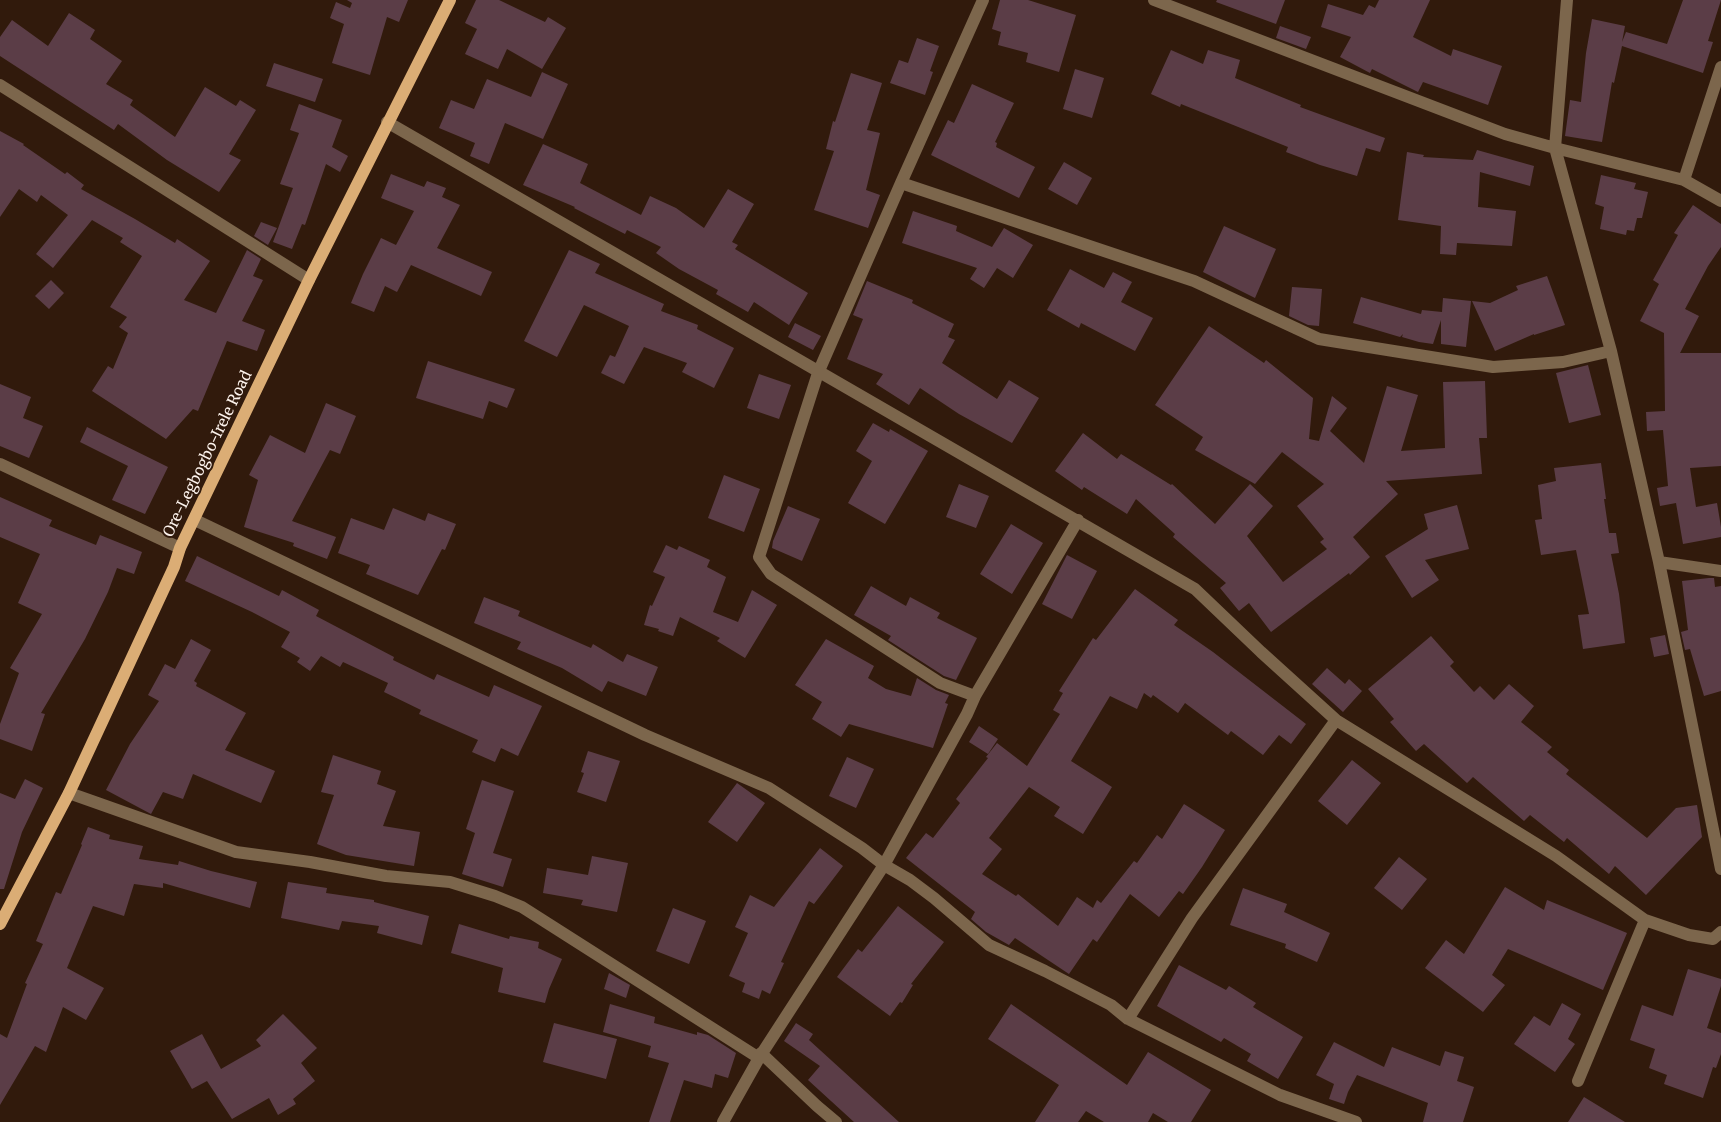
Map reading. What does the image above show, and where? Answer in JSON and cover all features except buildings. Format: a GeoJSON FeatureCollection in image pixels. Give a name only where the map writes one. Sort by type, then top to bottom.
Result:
{"type":"FeatureCollection","features":[{"type":"Feature","properties":{"kind":"main road","name":"Ore-Legbogbo-Irele Road"},"geometry":{"type":"LineString","coordinates":[[0,924],[3,907],[70,793],[174,567],[180,548],[309,280],[450,0]]}},
{"type":"Feature","properties":{"kind":"street"},"geometry":{"type":"LineString","coordinates":[[975,696],[940,683],[932,678],[771,574],[759,557],[818,373],[982,0]]}},
{"type":"Feature","properties":{"kind":"street"},"geometry":{"type":"LineString","coordinates":[[1154,0],[1505,134],[1684,180],[1721,201]]}},
{"type":"Feature","properties":{"kind":"street"},"geometry":{"type":"LineString","coordinates":[[1567,0],[1555,148],[1611,351],[1659,562],[1721,869]]}},
{"type":"Feature","properties":{"kind":"street"},"geometry":{"type":"LineString","coordinates":[[1684,180],[1721,67]]}},
{"type":"Feature","properties":{"kind":"street"},"geometry":{"type":"LineString","coordinates":[[0,85],[309,280]]}},
{"type":"Feature","properties":{"kind":"street"},"geometry":{"type":"LineString","coordinates":[[387,122],[818,373],[1196,589],[1261,652],[1336,720],[1556,856],[1645,920],[1689,935],[1712,939],[1721,932]]}},
{"type":"Feature","properties":{"kind":"street"},"geometry":{"type":"LineString","coordinates":[[901,182],[1194,280],[1319,339],[1493,367],[1563,362],[1611,351]]}},
{"type":"Feature","properties":{"kind":"street"},"geometry":{"type":"LineString","coordinates":[[0,464],[180,548]]}},
{"type":"Feature","properties":{"kind":"street"},"geometry":{"type":"LineString","coordinates":[[195,520],[644,735],[769,788],[862,848],[884,865],[910,880],[989,945],[1111,1005],[1128,1019],[1280,1095],[1356,1122]]}},
{"type":"Feature","properties":{"kind":"street"},"geometry":{"type":"LineString","coordinates":[[723,1122],[760,1056],[884,865],[975,696],[1078,520]]}},
{"type":"Feature","properties":{"kind":"street"},"geometry":{"type":"LineString","coordinates":[[1659,562],[1721,571]]}},
{"type":"Feature","properties":{"kind":"street"},"geometry":{"type":"LineString","coordinates":[[1128,1019],[1192,918],[1336,720]]}},
{"type":"Feature","properties":{"kind":"street"},"geometry":{"type":"LineString","coordinates":[[70,793],[236,852],[310,862],[386,876],[450,882],[496,896],[522,907],[760,1056],[836,1122]]}},
{"type":"Feature","properties":{"kind":"street"},"geometry":{"type":"LineString","coordinates":[[1578,1081],[1645,920]]}}]}
